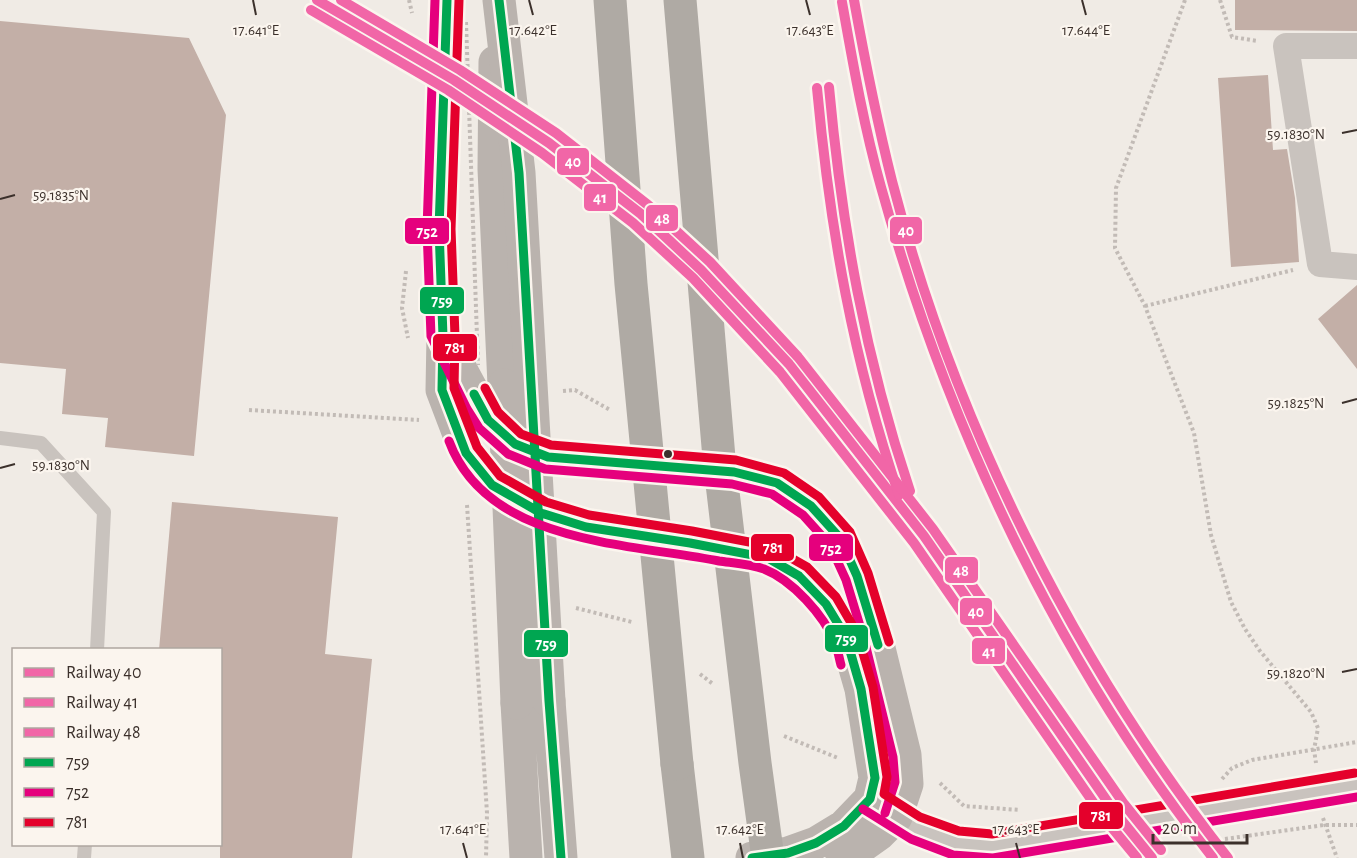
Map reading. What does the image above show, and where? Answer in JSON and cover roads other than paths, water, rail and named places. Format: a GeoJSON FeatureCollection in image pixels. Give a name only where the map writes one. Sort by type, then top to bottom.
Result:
{"type":"FeatureCollection","features":[{"type":"Feature","properties":{"kind":"highway"},"geometry":{"type":"LineString","coordinates":[[610,0],[631,284],[688,858]]}},
{"type":"Feature","properties":{"kind":"highway"},"geometry":{"type":"LineString","coordinates":[[680,0],[719,458],[768,858]]}},
{"type":"Feature","properties":{"kind":"highway"},"geometry":{"type":"LineString","coordinates":[[755,763],[782,858]]}},
{"type":"Feature","properties":{"kind":"highway"},"geometry":{"type":"LineString","coordinates":[[675,858],[677,764]]}},
{"type":"Feature","properties":{"kind":"main road"},"geometry":{"type":"LineString","coordinates":[[498,0],[519,173],[533,702],[526,858]]}},
{"type":"Feature","properties":{"kind":"main road"},"geometry":{"type":"LineString","coordinates":[[457,9],[439,229],[443,336],[442,390],[466,453],[492,485],[541,513],[586,527],[768,558],[799,576],[826,604],[846,637],[861,689],[875,778],[883,808],[879,834],[842,858]]}},
{"type":"Feature","properties":{"kind":"main road"},"geometry":{"type":"LineString","coordinates":[[443,336],[488,420],[514,444],[548,457],[734,472],[777,483],[811,506],[840,538],[856,576],[876,636],[905,755],[907,784],[883,808],[844,826],[816,843],[788,852],[752,858]]}},
{"type":"Feature","properties":{"kind":"main road"},"geometry":{"type":"LineString","coordinates":[[533,702],[561,858]]}},
{"type":"Feature","properties":{"kind":"street"},"geometry":{"type":"LineString","coordinates":[[1357,46],[1286,46],[1320,264],[1357,267]]}},
{"type":"Feature","properties":{"kind":"street"},"geometry":{"type":"LineString","coordinates":[[883,808],[955,850],[993,846],[1357,786]]}},
{"type":"Feature","properties":{"kind":"lane"},"geometry":{"type":"LineString","coordinates":[[0,438],[41,443],[104,512],[97,648]]}},
{"type":"Feature","properties":{"kind":"rail line","name":"40"},"geometry":{"type":"LineString","coordinates":[[317,0],[454,80],[549,143],[641,214],[701,270],[789,364],[924,536],[1114,811],[1152,858]]}},
{"type":"Feature","properties":{"kind":"rail line","name":"48"},"geometry":{"type":"LineString","coordinates":[[341,0],[460,70],[556,133],[648,205],[710,262],[798,357],[933,529],[1124,804],[1161,850]]}},
{"type":"Feature","properties":{"kind":"rail line","name":"40"},"geometry":{"type":"LineString","coordinates":[[854,0],[892,181],[918,271],[949,361],[985,450],[1026,537],[1071,622],[1120,704],[1172,783],[1228,858]]}},
{"type":"Feature","properties":{"kind":"rail line","name":"41"},"geometry":{"type":"LineString","coordinates":[[842,2],[864,118],[881,187],[908,276],[939,365],[974,453],[1014,539],[1058,623],[1105,704],[1157,783],[1213,858]]}},
{"type":"Feature","properties":{"kind":"rail line","name":"41"},"geometry":{"type":"LineString","coordinates":[[311,10],[448,90],[542,153],[633,223],[693,278],[780,372],[914,543],[1104,818],[1137,858]]}},
{"type":"Feature","properties":{"kind":"rail line","name":"40"},"geometry":{"type":"LineString","coordinates":[[829,87],[848,241],[858,292],[880,391],[910,491]]}},
{"type":"Feature","properties":{"kind":"rail line","name":"41"},"geometry":{"type":"LineString","coordinates":[[817,88],[829,193],[856,344],[899,495]]}}]}
